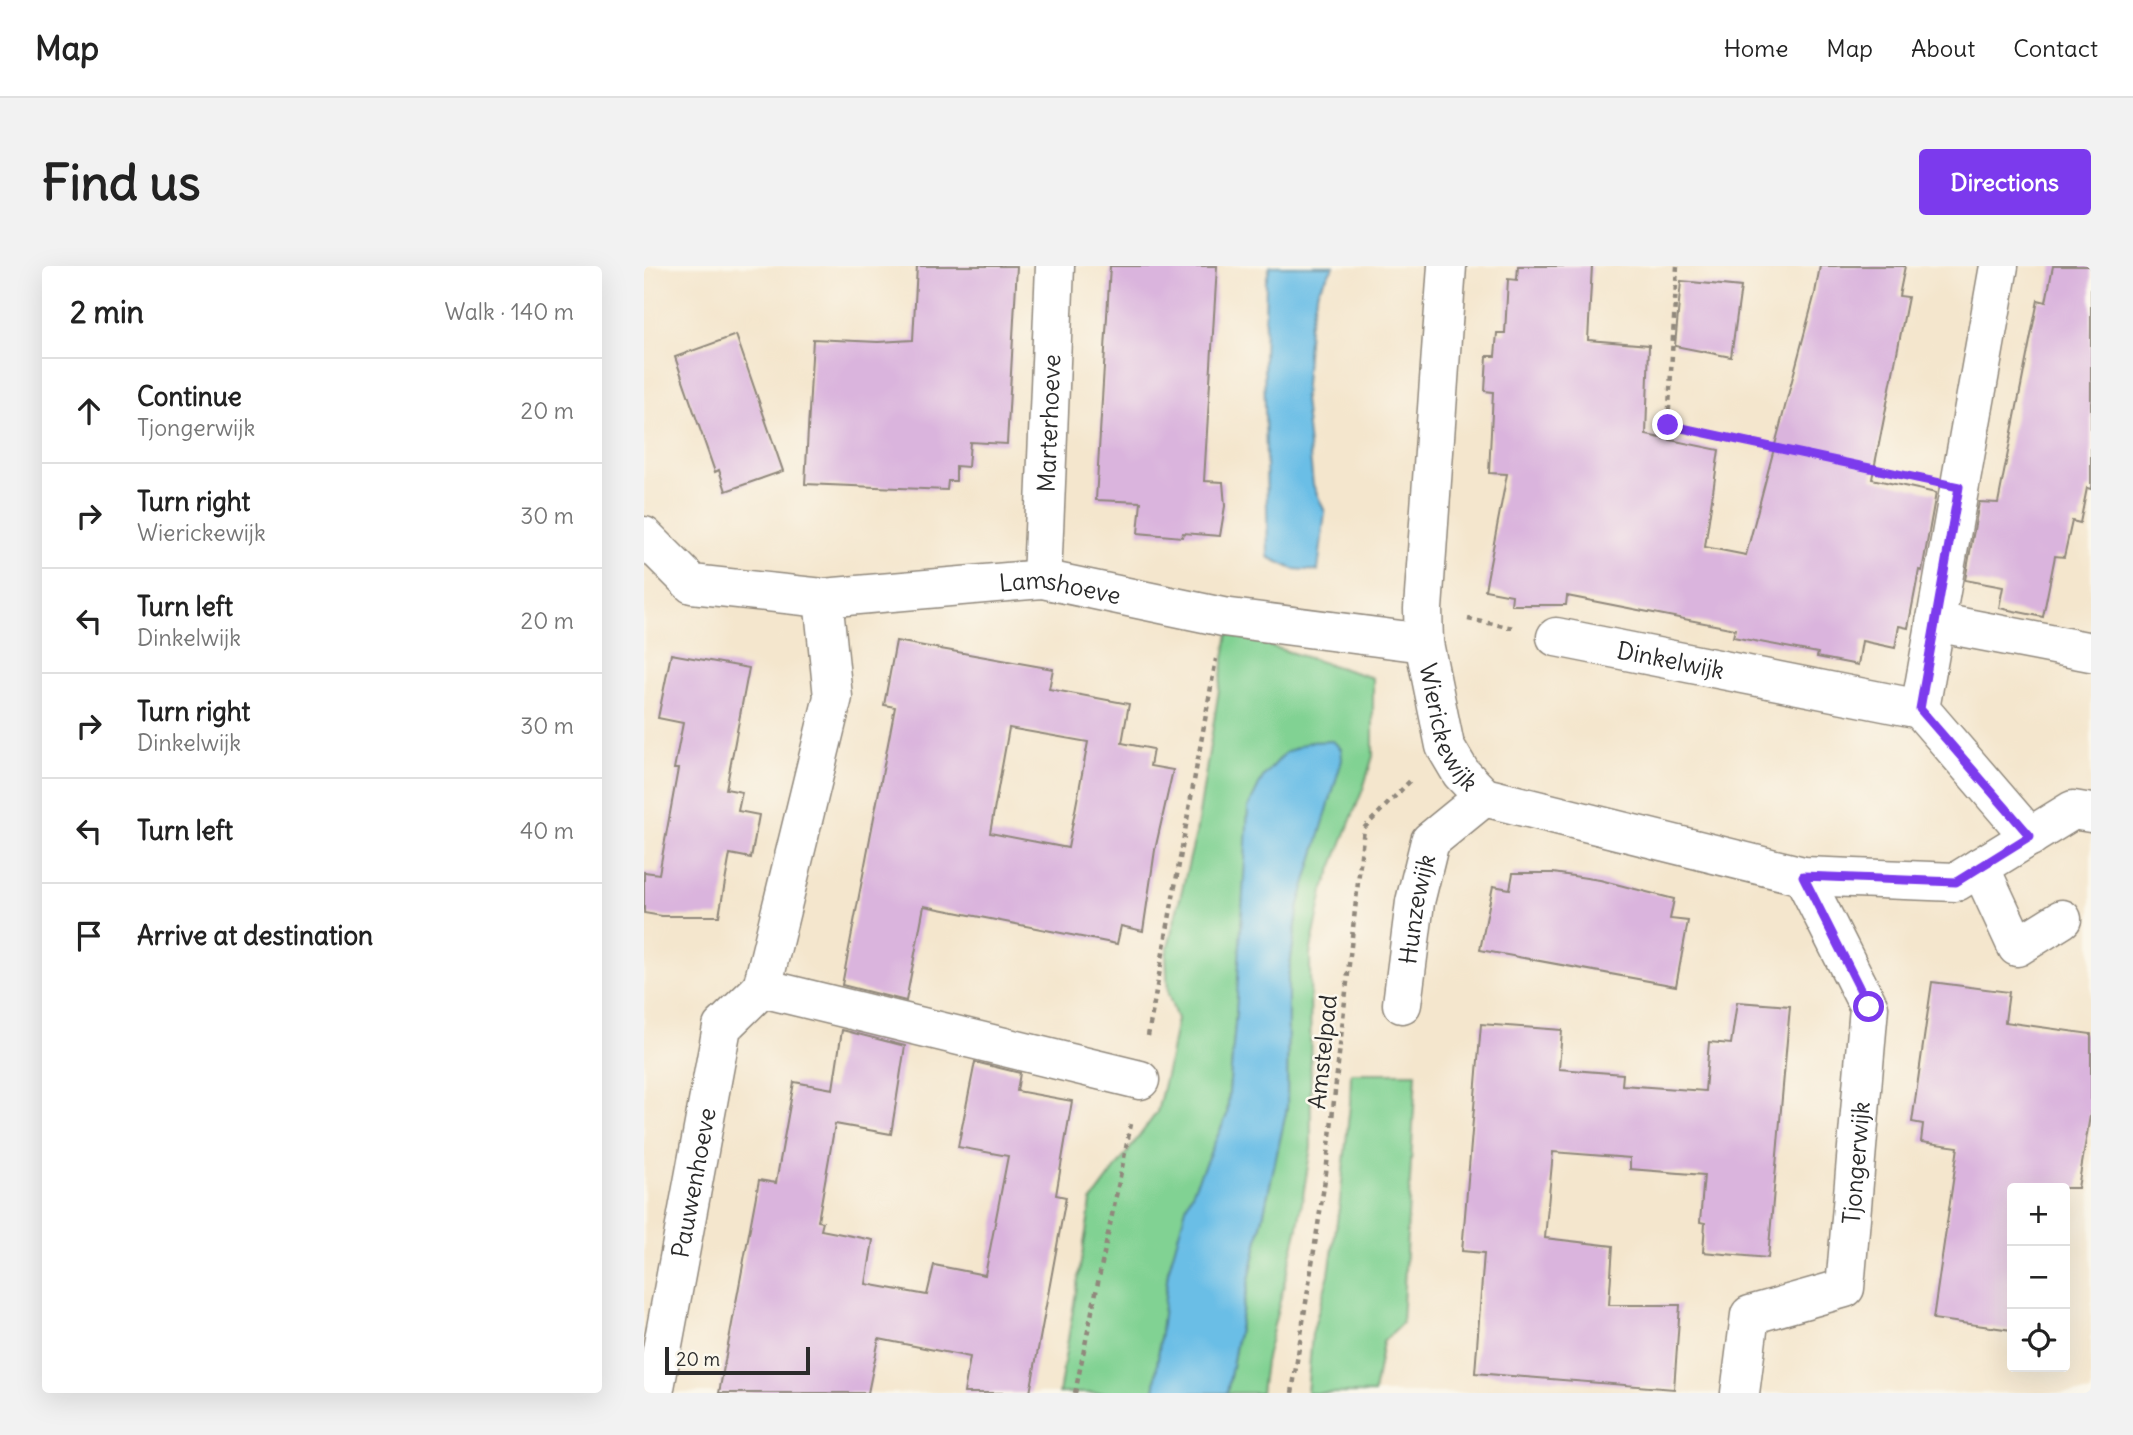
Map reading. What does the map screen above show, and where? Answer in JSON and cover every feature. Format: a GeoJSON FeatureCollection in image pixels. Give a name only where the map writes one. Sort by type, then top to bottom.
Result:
{"type":"FeatureCollection","features":[{"type":"Feature","properties":{"kind":"street","name":"Marterhoeve"},"geometry":{"type":"LineString","coordinates":[[1042,579],[1055,266]]}},
{"type":"Feature","properties":{"kind":"street","name":"Wierickewijk"},"geometry":{"type":"LineString","coordinates":[[1447,266],[1424,626],[1445,746],[1461,773],[1484,797],[1803,876],[1956,882],[2073,810],[2091,813]]}},
{"type":"Feature","properties":{"kind":"street"},"geometry":{"type":"LineString","coordinates":[[1998,266],[1920,709],[2030,836]]}},
{"type":"Feature","properties":{"kind":"street","name":"Lamshoeve"},"geometry":{"type":"LineString","coordinates":[[644,536],[692,584],[822,598],[1042,579],[1223,617],[1424,626]]}},
{"type":"Feature","properties":{"kind":"street"},"geometry":{"type":"LineString","coordinates":[[822,598],[833,697],[762,988],[1140,1080]]}},
{"type":"Feature","properties":{"kind":"street"},"geometry":{"type":"LineString","coordinates":[[1935,622],[2091,652]]}},
{"type":"Feature","properties":{"kind":"street","name":"Dinkelwijk"},"geometry":{"type":"LineString","coordinates":[[1556,637],[1920,709]]}},
{"type":"Feature","properties":{"kind":"street","name":"Hunzewijk"},"geometry":{"type":"LineString","coordinates":[[1402,1004],[1415,902],[1430,841],[1484,797]]}},
{"type":"Feature","properties":{"kind":"street"},"geometry":{"type":"LineString","coordinates":[[1980,867],[2017,947],[2062,919]]}},
{"type":"Feature","properties":{"kind":"street","name":"Tjongerwijk"},"geometry":{"type":"LineString","coordinates":[[1740,1393],[1750,1315],[1845,1288],[1869,1007],[1803,876]]}},
{"type":"Feature","properties":{"kind":"street","name":"Pauwenhoeve"},"geometry":{"type":"LineString","coordinates":[[654,1393],[722,1027],[762,988]]}},
{"type":"Feature","properties":{"kind":"path"},"geometry":{"type":"LineString","coordinates":[[1677,266],[1668,425],[1959,487]]}},
{"type":"Feature","properties":{"kind":"path"},"geometry":{"type":"LineString","coordinates":[[1075,1393],[1140,1080],[1223,617]]}},
{"type":"Feature","properties":{"kind":"path"},"geometry":{"type":"LineString","coordinates":[[1424,626],[1556,637]]}},
{"type":"Feature","properties":{"kind":"path","name":"Amstelpad"},"geometry":{"type":"LineString","coordinates":[[1292,1393],[1326,1173],[1364,828],[1445,746]]}},
{"type":"Feature","properties":{"kind":"green space"},"geometry":{"type":"Polygon","coordinates":[[[1228,633],[1373,678],[1373,756],[1323,891],[1310,954],[1311,1147],[1298,1227],[1265,1362],[1261,1393],[1227,1393],[1287,1108],[1288,978],[1299,905],[1236,1012],[1227,1115],[1168,1271],[1154,1393],[1059,1393],[1091,1202],[1157,1112],[1168,1067],[1177,1019],[1168,994],[1166,955],[1196,833],[1228,633]]]}},
{"type":"Feature","properties":{"kind":"green space"},"geometry":{"type":"Polygon","coordinates":[[[1351,1073],[1416,1073],[1402,1323],[1383,1342],[1374,1393],[1307,1393],[1312,1334],[1329,1274],[1340,1201],[1351,1073]]]}},
{"type":"Feature","properties":{"kind":"water"},"geometry":{"type":"Polygon","coordinates":[[[1270,266],[1334,266],[1318,290],[1309,326],[1304,399],[1313,485],[1325,512],[1318,571],[1293,569],[1268,557],[1264,360],[1266,281],[1270,266]]]}},
{"type":"Feature","properties":{"kind":"water"},"geometry":{"type":"Polygon","coordinates":[[[1333,741],[1341,749],[1342,760],[1299,905],[1288,978],[1287,1108],[1227,1393],[1154,1393],[1168,1272],[1187,1204],[1227,1115],[1248,808],[1263,777],[1285,753],[1309,742],[1333,741]]]}},
{"type":"Feature","properties":{"kind":"building"},"geometry":{"type":"Polygon","coordinates":[[[917,266],[1017,266],[1007,444],[970,442],[968,467],[956,466],[956,481],[948,481],[947,490],[805,484],[813,339],[878,342],[913,340],[917,266]]]}},
{"type":"Feature","properties":{"kind":"building"},"geometry":{"type":"Polygon","coordinates":[[[1110,266],[1217,266],[1204,481],[1223,482],[1225,506],[1220,536],[1183,533],[1182,537],[1138,533],[1141,502],[1096,500],[1110,266]]]}},
{"type":"Feature","properties":{"kind":"building"},"geometry":{"type":"Polygon","coordinates":[[[1518,266],[1592,266],[1588,340],[1649,345],[1646,435],[1719,450],[1705,547],[1746,555],[1820,266],[1905,266],[1899,296],[1908,297],[1872,479],[1936,493],[1922,571],[1919,570],[1908,628],[1899,626],[1895,648],[1862,641],[1858,665],[1817,657],[1818,653],[1733,637],[1735,629],[1567,596],[1566,605],[1511,605],[1512,595],[1485,590],[1507,474],[1489,473],[1493,392],[1485,391],[1487,356],[1495,356],[1497,333],[1505,333],[1508,279],[1517,280],[1518,266]]]}},
{"type":"Feature","properties":{"kind":"building"},"geometry":{"type":"Polygon","coordinates":[[[2053,266],[2091,266],[2091,489],[2087,488],[2080,523],[2072,521],[2064,557],[2055,556],[2043,617],[1999,608],[2003,587],[1965,580],[1979,502],[1998,503],[2038,300],[2046,302],[2053,266]]]}},
{"type":"Feature","properties":{"kind":"building"},"geometry":{"type":"Polygon","coordinates":[[[1681,281],[1741,287],[1731,357],[1675,346],[1681,281]]]}},
{"type":"Feature","properties":{"kind":"building"},"geometry":{"type":"Polygon","coordinates":[[[736,335],[783,471],[726,491],[719,470],[715,472],[675,357],[736,335]]]}},
{"type":"Feature","properties":{"kind":"building"},"geometry":{"type":"Polygon","coordinates":[[[896,641],[1053,669],[1049,689],[1129,704],[1122,743],[1153,749],[1150,766],[1173,770],[1155,850],[1143,931],[1121,926],[1117,944],[924,906],[906,1001],[842,985],[895,707],[884,705],[896,641]],[[1009,728],[990,833],[1068,848],[1088,742],[1009,728]]]}},
{"type":"Feature","properties":{"kind":"building"},"geometry":{"type":"Polygon","coordinates":[[[671,654],[749,668],[726,789],[742,792],[738,811],[759,815],[751,858],[730,854],[719,916],[662,916],[644,913],[644,872],[659,874],[678,769],[674,769],[683,723],[658,718],[671,654]]]}},
{"type":"Feature","properties":{"kind":"building"},"geometry":{"type":"Polygon","coordinates":[[[1513,873],[1553,873],[1600,880],[1674,899],[1670,919],[1688,921],[1676,986],[1480,950],[1493,886],[1510,889],[1513,873]]]}},
{"type":"Feature","properties":{"kind":"building"},"geometry":{"type":"Polygon","coordinates":[[[1932,982],[2009,992],[2005,1022],[2091,1034],[2091,1110],[2078,1188],[2070,1188],[2070,1183],[2007,1183],[2007,1329],[1933,1319],[1958,1147],[1921,1142],[1923,1124],[1912,1122],[1932,982]]]}},
{"type":"Feature","properties":{"kind":"building"},"geometry":{"type":"Polygon","coordinates":[[[1737,1002],[1790,1006],[1768,1258],[1703,1252],[1705,1223],[1700,1222],[1704,1175],[1630,1169],[1630,1158],[1553,1152],[1545,1238],[1613,1246],[1609,1305],[1680,1305],[1674,1389],[1475,1373],[1484,1253],[1462,1251],[1481,1024],[1562,1030],[1559,1069],[1623,1074],[1622,1085],[1705,1091],[1709,1042],[1731,1044],[1737,1002]]]}},
{"type":"Feature","properties":{"kind":"building"},"geometry":{"type":"Polygon","coordinates":[[[842,1030],[905,1046],[891,1134],[835,1124],[818,1221],[823,1222],[821,1230],[873,1240],[866,1284],[927,1295],[934,1265],[985,1275],[1008,1156],[958,1147],[975,1062],[1020,1073],[1017,1091],[1072,1101],[1056,1195],[1066,1197],[1030,1393],[964,1393],[970,1357],[879,1339],[868,1393],[719,1393],[759,1180],[776,1183],[794,1082],[833,1089],[842,1030]]]}},
{"type":"Feature","properties":{"kind":"route"},"geometry":{"type":"LineString","coordinates":[[1668,425],[1959,487],[1920,709],[2030,836],[1956,882],[1803,876],[1869,1007]]}}]}
